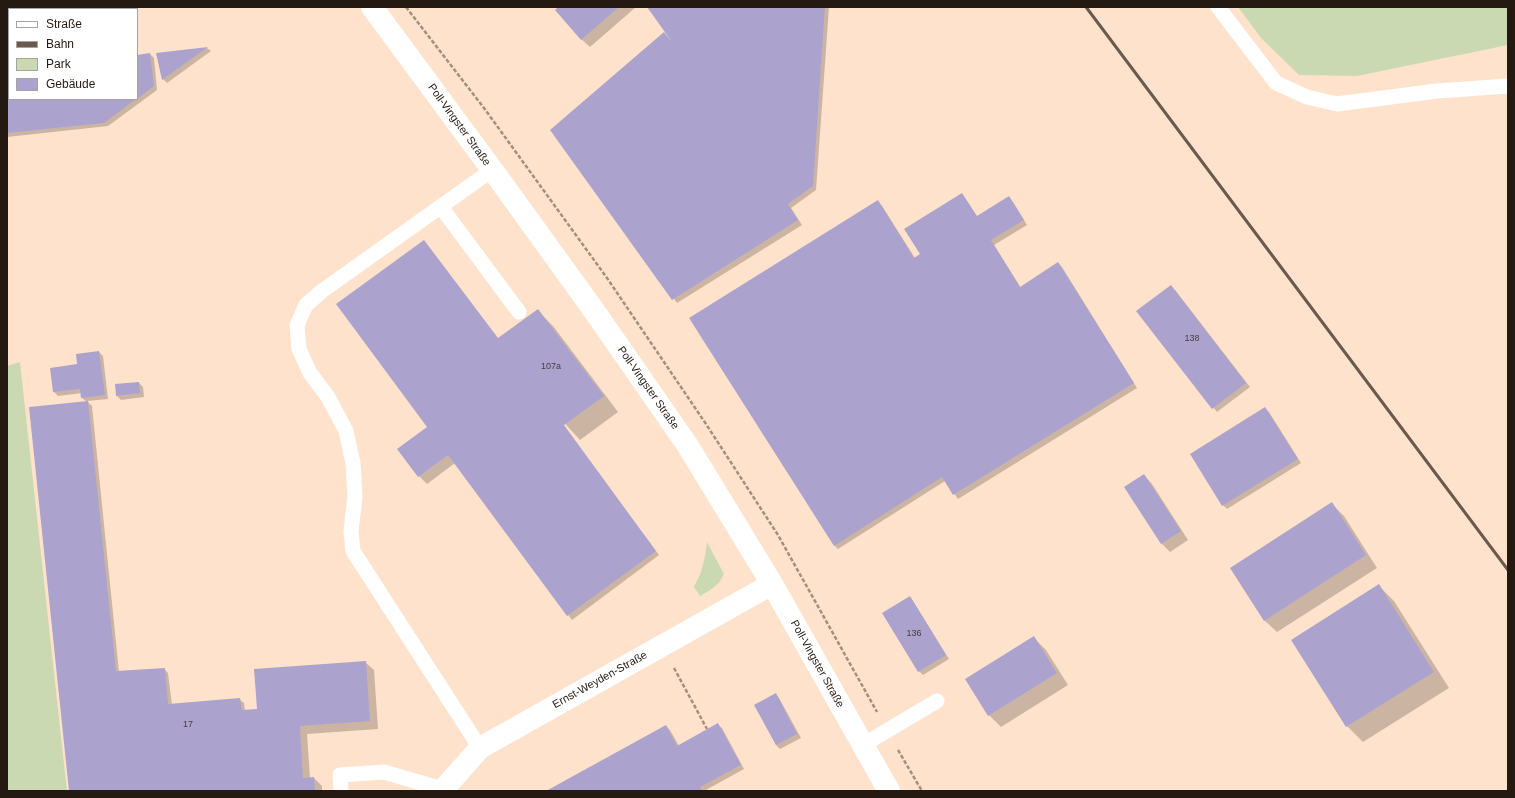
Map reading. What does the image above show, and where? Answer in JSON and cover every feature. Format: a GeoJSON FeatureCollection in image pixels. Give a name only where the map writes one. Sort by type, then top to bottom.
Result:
{"type":"FeatureCollection","features":[{"type":"Feature","properties":{"kind":"street","name":"Poll-Vingster Straße"},"geometry":{"type":"LineString","coordinates":[[372,7],[595,312],[688,446],[772,584],[888,791]]}},
{"type":"Feature","properties":{"kind":"street","name":"Ernst-Weyden-Straße"},"geometry":{"type":"LineString","coordinates":[[442,790],[480,748],[772,584]]}},
{"type":"Feature","properties":{"kind":"lane"},"geometry":{"type":"LineString","coordinates":[[1218,7],[1276,83],[1307,97],[1337,104],[1437,91],[1508,86]]}},
{"type":"Feature","properties":{"kind":"lane"},"geometry":{"type":"LineString","coordinates":[[480,748],[353,551],[351,531],[355,497],[354,476],[353,463],[346,431],[328,397],[310,374],[299,349],[297,325],[306,305],[322,290],[492,170]]}},
{"type":"Feature","properties":{"kind":"lane"},"geometry":{"type":"LineString","coordinates":[[441,207],[519,312]]}},
{"type":"Feature","properties":{"kind":"lane"},"geometry":{"type":"LineString","coordinates":[[863,745],[937,701]]}},
{"type":"Feature","properties":{"kind":"lane"},"geometry":{"type":"LineString","coordinates":[[341,791],[340,775],[384,772],[442,790]]}},
{"type":"Feature","properties":{"kind":"path"},"geometry":{"type":"LineString","coordinates":[[662,646],[707,729]]}},
{"type":"Feature","properties":{"kind":"green space"},"geometry":{"type":"Polygon","coordinates":[[[1238,7],[1508,7],[1508,45],[1357,76],[1299,75],[1261,38],[1238,7]]]}},
{"type":"Feature","properties":{"kind":"green space"},"geometry":{"type":"Polygon","coordinates":[[[20,362],[67,791],[7,791],[7,366],[20,362]]]}},
{"type":"Feature","properties":{"kind":"green space"},"geometry":{"type":"Polygon","coordinates":[[[707,542],[724,574],[719,583],[700,596],[694,587],[701,572],[707,542]]]}},
{"type":"Feature","properties":{"kind":"building"},"geometry":{"type":"Polygon","coordinates":[[[558,7],[619,7],[581,40],[555,10],[558,7]]]}},
{"type":"Feature","properties":{"kind":"building"},"geometry":{"type":"Polygon","coordinates":[[[647,7],[825,7],[813,186],[788,204],[798,220],[672,300],[550,130],[664,32],[672,42],[647,7]]]}},
{"type":"Feature","properties":{"kind":"building"},"geometry":{"type":"Polygon","coordinates":[[[7,18],[8,100],[135,100],[104,123],[7,133],[7,18]]]}},
{"type":"Feature","properties":{"kind":"building"},"geometry":{"type":"Polygon","coordinates":[[[208,47],[162,80],[156,53],[208,47]]]}},
{"type":"Feature","properties":{"kind":"building"},"geometry":{"type":"Polygon","coordinates":[[[150,53],[154,86],[138,98],[138,55],[150,53]]]}},
{"type":"Feature","properties":{"kind":"building"},"geometry":{"type":"Polygon","coordinates":[[[962,193],[977,216],[1009,196],[1024,220],[991,240],[1020,287],[1058,262],[1134,383],[953,495],[942,477],[834,546],[689,318],[878,200],[914,258],[920,254],[904,229],[962,193]]]}},
{"type":"Feature","properties":{"kind":"building"},"geometry":{"type":"Polygon","coordinates":[[[424,240],[498,338],[538,309],[604,396],[564,425],[656,551],[567,616],[448,455],[418,477],[397,449],[427,427],[336,304],[424,240]]]}},
{"type":"Feature","properties":{"kind":"building"},"geometry":{"type":"Polygon","coordinates":[[[1171,285],[1246,383],[1212,409],[1136,311],[1171,285]]]}},
{"type":"Feature","properties":{"kind":"building"},"geometry":{"type":"Polygon","coordinates":[[[99,351],[105,395],[81,398],[80,389],[53,392],[50,368],[77,364],[76,354],[99,351]]]}},
{"type":"Feature","properties":{"kind":"building"},"geometry":{"type":"Polygon","coordinates":[[[139,382],[140,393],[116,396],[115,384],[139,382]]]}},
{"type":"Feature","properties":{"kind":"building"},"geometry":{"type":"Polygon","coordinates":[[[88,401],[116,671],[165,668],[168,704],[240,698],[242,710],[257,709],[254,669],[366,661],[370,721],[300,726],[303,778],[314,777],[315,791],[69,791],[29,407],[88,401]]]}},
{"type":"Feature","properties":{"kind":"building"},"geometry":{"type":"Polygon","coordinates":[[[1265,407],[1298,459],[1222,506],[1190,454],[1265,407]]]}},
{"type":"Feature","properties":{"kind":"building"},"geometry":{"type":"Polygon","coordinates":[[[1144,474],[1181,531],[1161,544],[1124,487],[1144,474]]]}},
{"type":"Feature","properties":{"kind":"building"},"geometry":{"type":"Polygon","coordinates":[[[1332,502],[1366,555],[1264,621],[1230,568],[1332,502]]]}},
{"type":"Feature","properties":{"kind":"building"},"geometry":{"type":"Polygon","coordinates":[[[1379,584],[1434,672],[1346,727],[1291,640],[1379,584]]]}},
{"type":"Feature","properties":{"kind":"building"},"geometry":{"type":"Polygon","coordinates":[[[910,596],[946,655],[918,672],[882,613],[910,596]]]}},
{"type":"Feature","properties":{"kind":"building"},"geometry":{"type":"Polygon","coordinates":[[[1034,636],[1057,673],[988,716],[965,679],[1034,636]]]}},
{"type":"Feature","properties":{"kind":"building"},"geometry":{"type":"Polygon","coordinates":[[[776,693],[797,734],[776,745],[754,705],[776,693]]]}},
{"type":"Feature","properties":{"kind":"building"},"geometry":{"type":"Polygon","coordinates":[[[718,723],[741,765],[700,787],[702,791],[546,791],[666,725],[677,746],[718,723]]]}},
{"type":"Feature","properties":{"kind":"railway"},"geometry":{"type":"LineString","coordinates":[[1086,7],[1508,570]]}}]}
